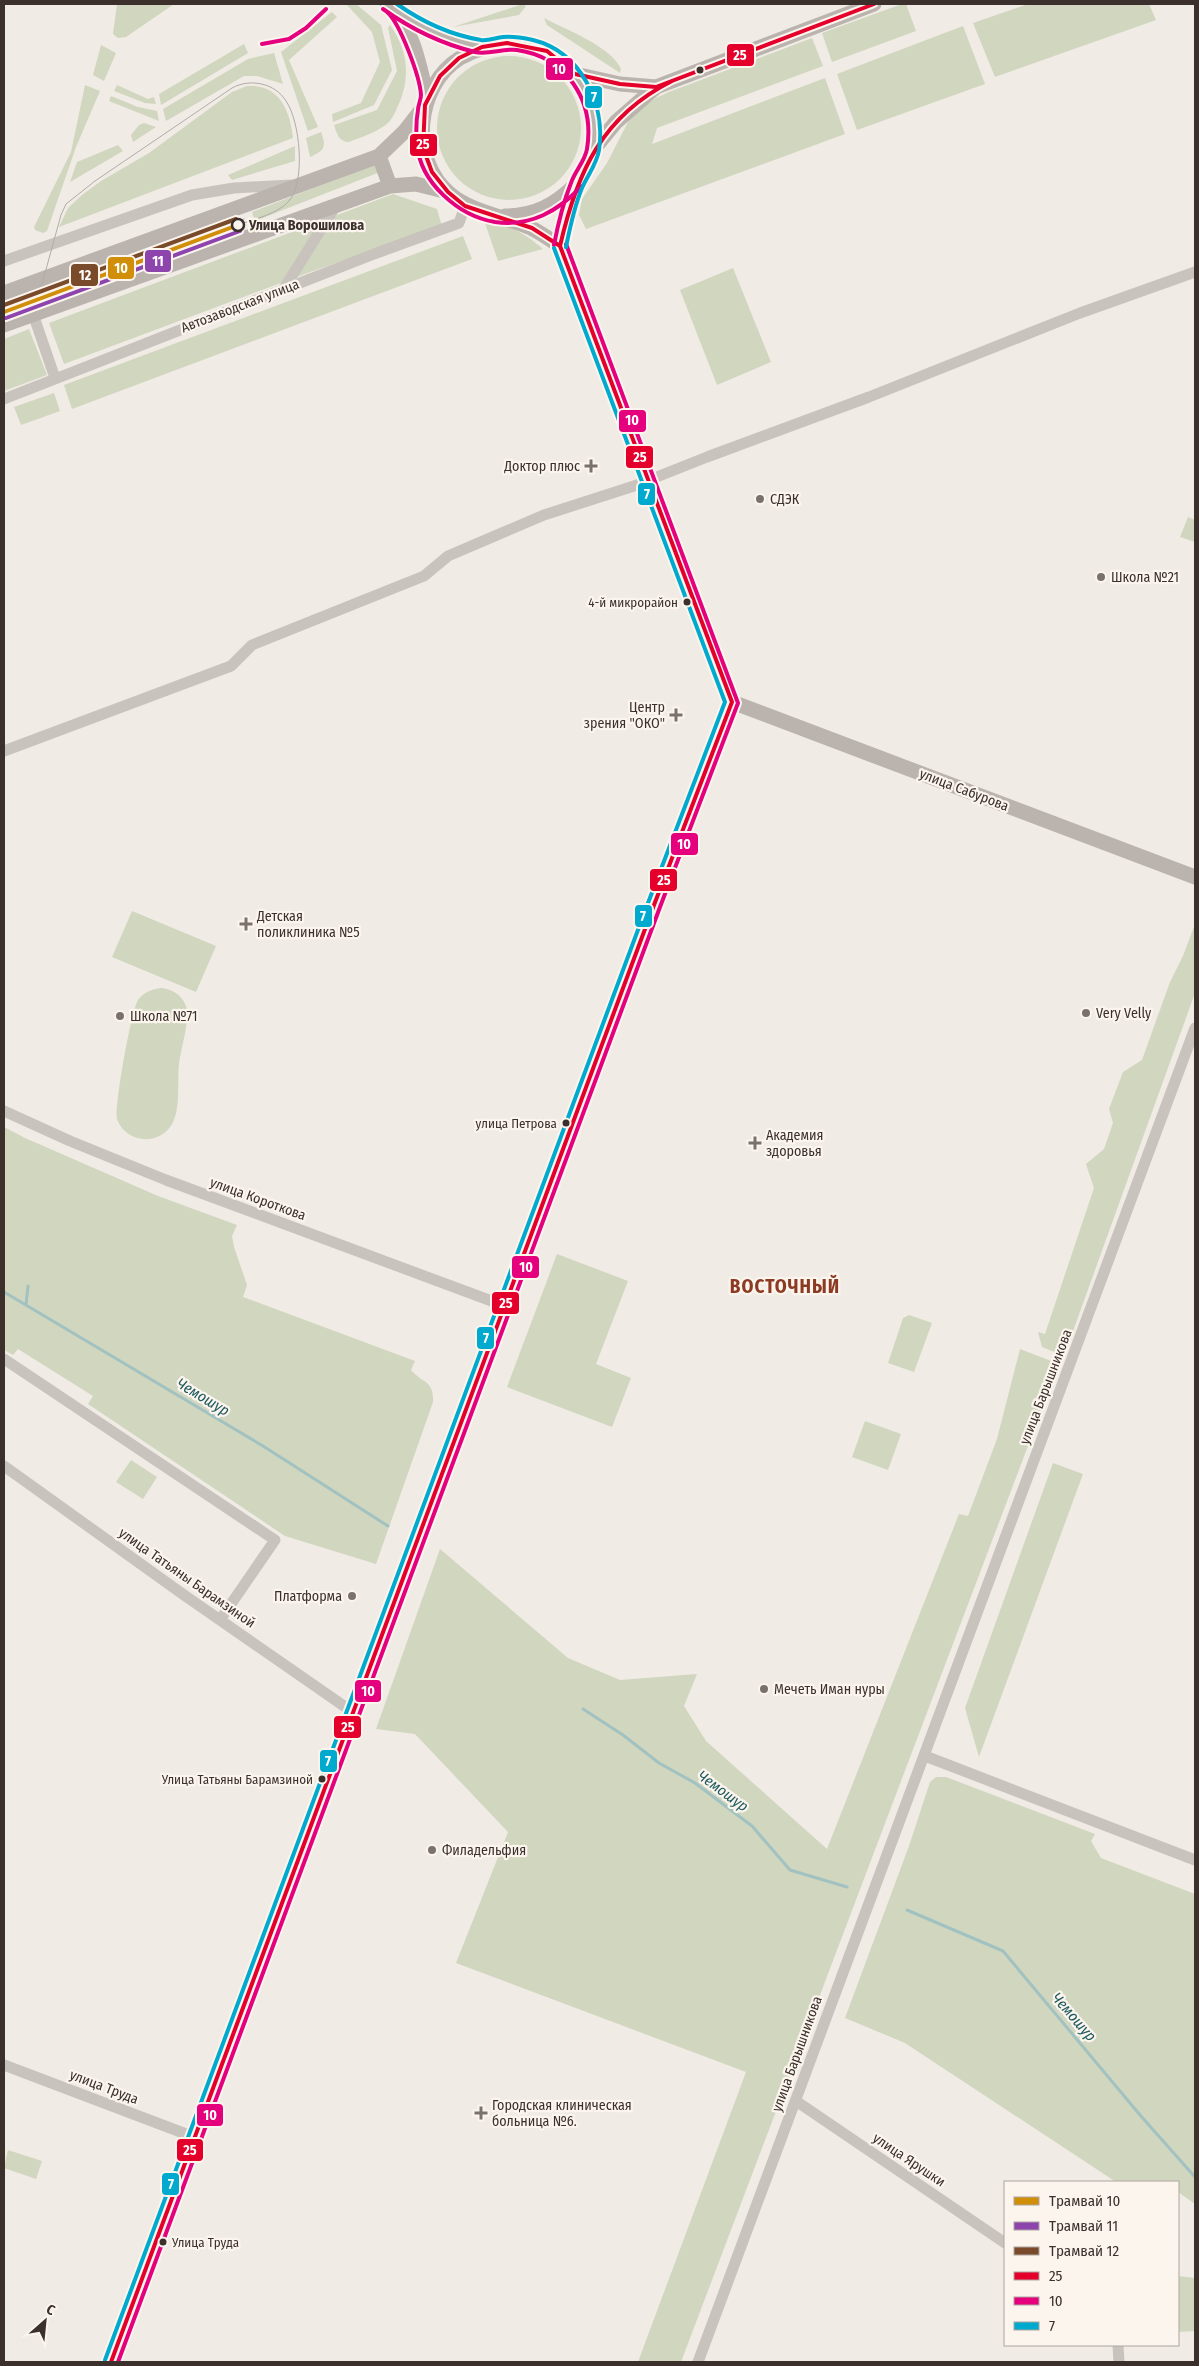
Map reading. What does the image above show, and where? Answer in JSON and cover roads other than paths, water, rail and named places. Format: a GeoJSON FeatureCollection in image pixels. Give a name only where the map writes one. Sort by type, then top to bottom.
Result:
{"type":"FeatureCollection","features":[{"type":"Feature","properties":{"kind":"main road"},"geometry":{"type":"LineString","coordinates":[[111,2362],[651,914],[732,702],[560,246],[567,212],[593,150],[616,122],[656,87],[874,4]]}},
{"type":"Feature","properties":{"kind":"main road"},"geometry":{"type":"LineString","coordinates":[[392,8],[440,35],[482,47]]}},
{"type":"Feature","properties":{"kind":"main road"},"geometry":{"type":"LineString","coordinates":[[392,8],[416,53],[426,102],[423,148],[432,172],[448,192],[465,206],[532,228],[560,246]]}},
{"type":"Feature","properties":{"kind":"main road"},"geometry":{"type":"LineString","coordinates":[[4,293],[241,204],[379,156],[404,132],[426,102],[440,76],[459,58],[482,47],[507,43],[547,51],[575,74],[588,96],[594,120],[593,150]]}},
{"type":"Feature","properties":{"kind":"main road"},"geometry":{"type":"LineString","coordinates":[[575,74],[620,84],[656,87]]}},
{"type":"Feature","properties":{"kind":"main road"},"geometry":{"type":"LineString","coordinates":[[379,156],[390,186]]}},
{"type":"Feature","properties":{"kind":"main road"},"geometry":{"type":"LineString","coordinates":[[498,216],[520,216],[542,210],[562,198],[578,182]]}},
{"type":"Feature","properties":{"kind":"main road"},"geometry":{"type":"LineString","coordinates":[[4,325],[390,186],[416,184],[448,192]]}},
{"type":"Feature","properties":{"kind":"main road","name":"улица Сабурова"},"geometry":{"type":"LineString","coordinates":[[732,702],[1195,877]]}},
{"type":"Feature","properties":{"kind":"street"},"geometry":{"type":"LineString","coordinates":[[4,261],[192,195],[234,188],[302,184]]}},
{"type":"Feature","properties":{"kind":"street","name":"Автозаводская улица"},"geometry":{"type":"LineString","coordinates":[[4,398],[460,223],[465,206]]}},
{"type":"Feature","properties":{"kind":"street"},"geometry":{"type":"LineString","coordinates":[[283,290],[335,207]]}},
{"type":"Feature","properties":{"kind":"street"},"geometry":{"type":"LineString","coordinates":[[4,751],[231,666],[252,645],[424,576],[448,556],[544,515],[649,480],[869,397],[1080,313],[1195,272]]}},
{"type":"Feature","properties":{"kind":"street"},"geometry":{"type":"LineString","coordinates":[[33,314],[55,378]]}},
{"type":"Feature","properties":{"kind":"street","name":"улица Барышникова"},"geometry":{"type":"LineString","coordinates":[[698,2362],[1195,1028]]}},
{"type":"Feature","properties":{"kind":"street","name":"улица Короткова"},"geometry":{"type":"LineString","coordinates":[[4,1110],[70,1141],[166,1180],[505,1306]]}},
{"type":"Feature","properties":{"kind":"street"},"geometry":{"type":"LineString","coordinates":[[4,1359],[275,1540],[220,1620]]}},
{"type":"Feature","properties":{"kind":"street","name":"улица Татьяны Барамзиной"},"geometry":{"type":"LineString","coordinates":[[4,1466],[354,1713]]}},
{"type":"Feature","properties":{"kind":"street"},"geometry":{"type":"LineString","coordinates":[[925,1756],[1195,1860]]}},
{"type":"Feature","properties":{"kind":"street","name":"улица Труда"},"geometry":{"type":"LineString","coordinates":[[4,2065],[194,2137]]}},
{"type":"Feature","properties":{"kind":"street","name":"улица Ярушки"},"geometry":{"type":"LineString","coordinates":[[796,2101],[1004,2242]]}},
{"type":"Feature","properties":{"kind":"street"},"geometry":{"type":"LineString","coordinates":[[1118,2346],[1119,2362]]}},
{"type":"Feature","properties":{"kind":"waterway"},"geometry":{"type":"LineString","coordinates":[[26,1305],[28,1286]]}},
{"type":"Feature","properties":{"kind":"waterway","name":"Чемошур"},"geometry":{"type":"LineString","coordinates":[[4,1292],[263,1446],[388,1526]]}},
{"type":"Feature","properties":{"kind":"waterway","name":"Чемошур"},"geometry":{"type":"LineString","coordinates":[[583,1709],[623,1735],[659,1763],[695,1783],[752,1826],[790,1870],[847,1887]]}},
{"type":"Feature","properties":{"kind":"waterway","name":"Чемошур"},"geometry":{"type":"LineString","coordinates":[[907,1910],[1003,1951],[1140,2115],[1195,2177]]}},
{"type":"Feature","properties":{"kind":"tram line"},"geometry":{"type":"LineString","coordinates":[[4,306],[32,296],[42,284],[61,215],[66,204],[95,181],[232,88],[246,83],[262,84],[269,86],[281,95],[291,110],[298,136],[298,180],[294,192],[284,206],[265,216],[238,225]]}},
{"type":"Feature","properties":{"kind":"tram line","name":"12"},"geometry":{"type":"LineString","coordinates":[[4,305],[236,219]]}},
{"type":"Feature","properties":{"kind":"tram line"},"geometry":{"type":"LineString","coordinates":[[37,300],[49,291],[244,219]]}},
{"type":"Feature","properties":{"kind":"tram line","name":"10"},"geometry":{"type":"LineString","coordinates":[[4,312],[238,225]]}},
{"type":"Feature","properties":{"kind":"tram line","name":"11"},"geometry":{"type":"LineString","coordinates":[[6,318],[240,231]]}},
{"type":"Feature","properties":{"kind":"place","name":"Улица Ворошилова"},"geometry":{"type":"Point","coordinates":[238,225]}},
{"type":"Feature","properties":{"kind":"place","name":"Доктор плюс"},"geometry":{"type":"Point","coordinates":[591,466]}},
{"type":"Feature","properties":{"kind":"place","name":"СДЭК"},"geometry":{"type":"Point","coordinates":[760,499]}},
{"type":"Feature","properties":{"kind":"place","name":"Школа №21"},"geometry":{"type":"Point","coordinates":[1101,577]}},
{"type":"Feature","properties":{"kind":"place","name":"4-й микрорайон"},"geometry":{"type":"Point","coordinates":[687,602]}},
{"type":"Feature","properties":{"kind":"place","name":"Центр зрения \"ОКО\""},"geometry":{"type":"Point","coordinates":[676,715]}},
{"type":"Feature","properties":{"kind":"place","name":"Детская поликлиника №5"},"geometry":{"type":"Point","coordinates":[246,924]}},
{"type":"Feature","properties":{"kind":"place","name":"Very Velly"},"geometry":{"type":"Point","coordinates":[1086,1013]}},
{"type":"Feature","properties":{"kind":"place","name":"Школа №71"},"geometry":{"type":"Point","coordinates":[120,1016]}},
{"type":"Feature","properties":{"kind":"place","name":"улица Петрова"},"geometry":{"type":"Point","coordinates":[566,1123]}},
{"type":"Feature","properties":{"kind":"place","name":"Академия здоровья"},"geometry":{"type":"Point","coordinates":[755,1143]}},
{"type":"Feature","properties":{"kind":"place","name":"Платформа"},"geometry":{"type":"Point","coordinates":[352,1596]}},
{"type":"Feature","properties":{"kind":"place","name":"Мечеть Иман нуры"},"geometry":{"type":"Point","coordinates":[764,1689]}},
{"type":"Feature","properties":{"kind":"place","name":"Улица Татьяны Барамзиной"},"geometry":{"type":"Point","coordinates":[322,1779]}},
{"type":"Feature","properties":{"kind":"place","name":"Филадельфия"},"geometry":{"type":"Point","coordinates":[432,1850]}},
{"type":"Feature","properties":{"kind":"place","name":"Городская клиническая больница №6."},"geometry":{"type":"Point","coordinates":[481,2113]}},
{"type":"Feature","properties":{"kind":"place","name":"Улица Труда"},"geometry":{"type":"Point","coordinates":[163,2242]}},
{"type":"Feature","properties":{"kind":"district","name":"ВОСТОЧНЫЙ"},"geometry":{"type":"Point","coordinates":[785,1286]}}]}
